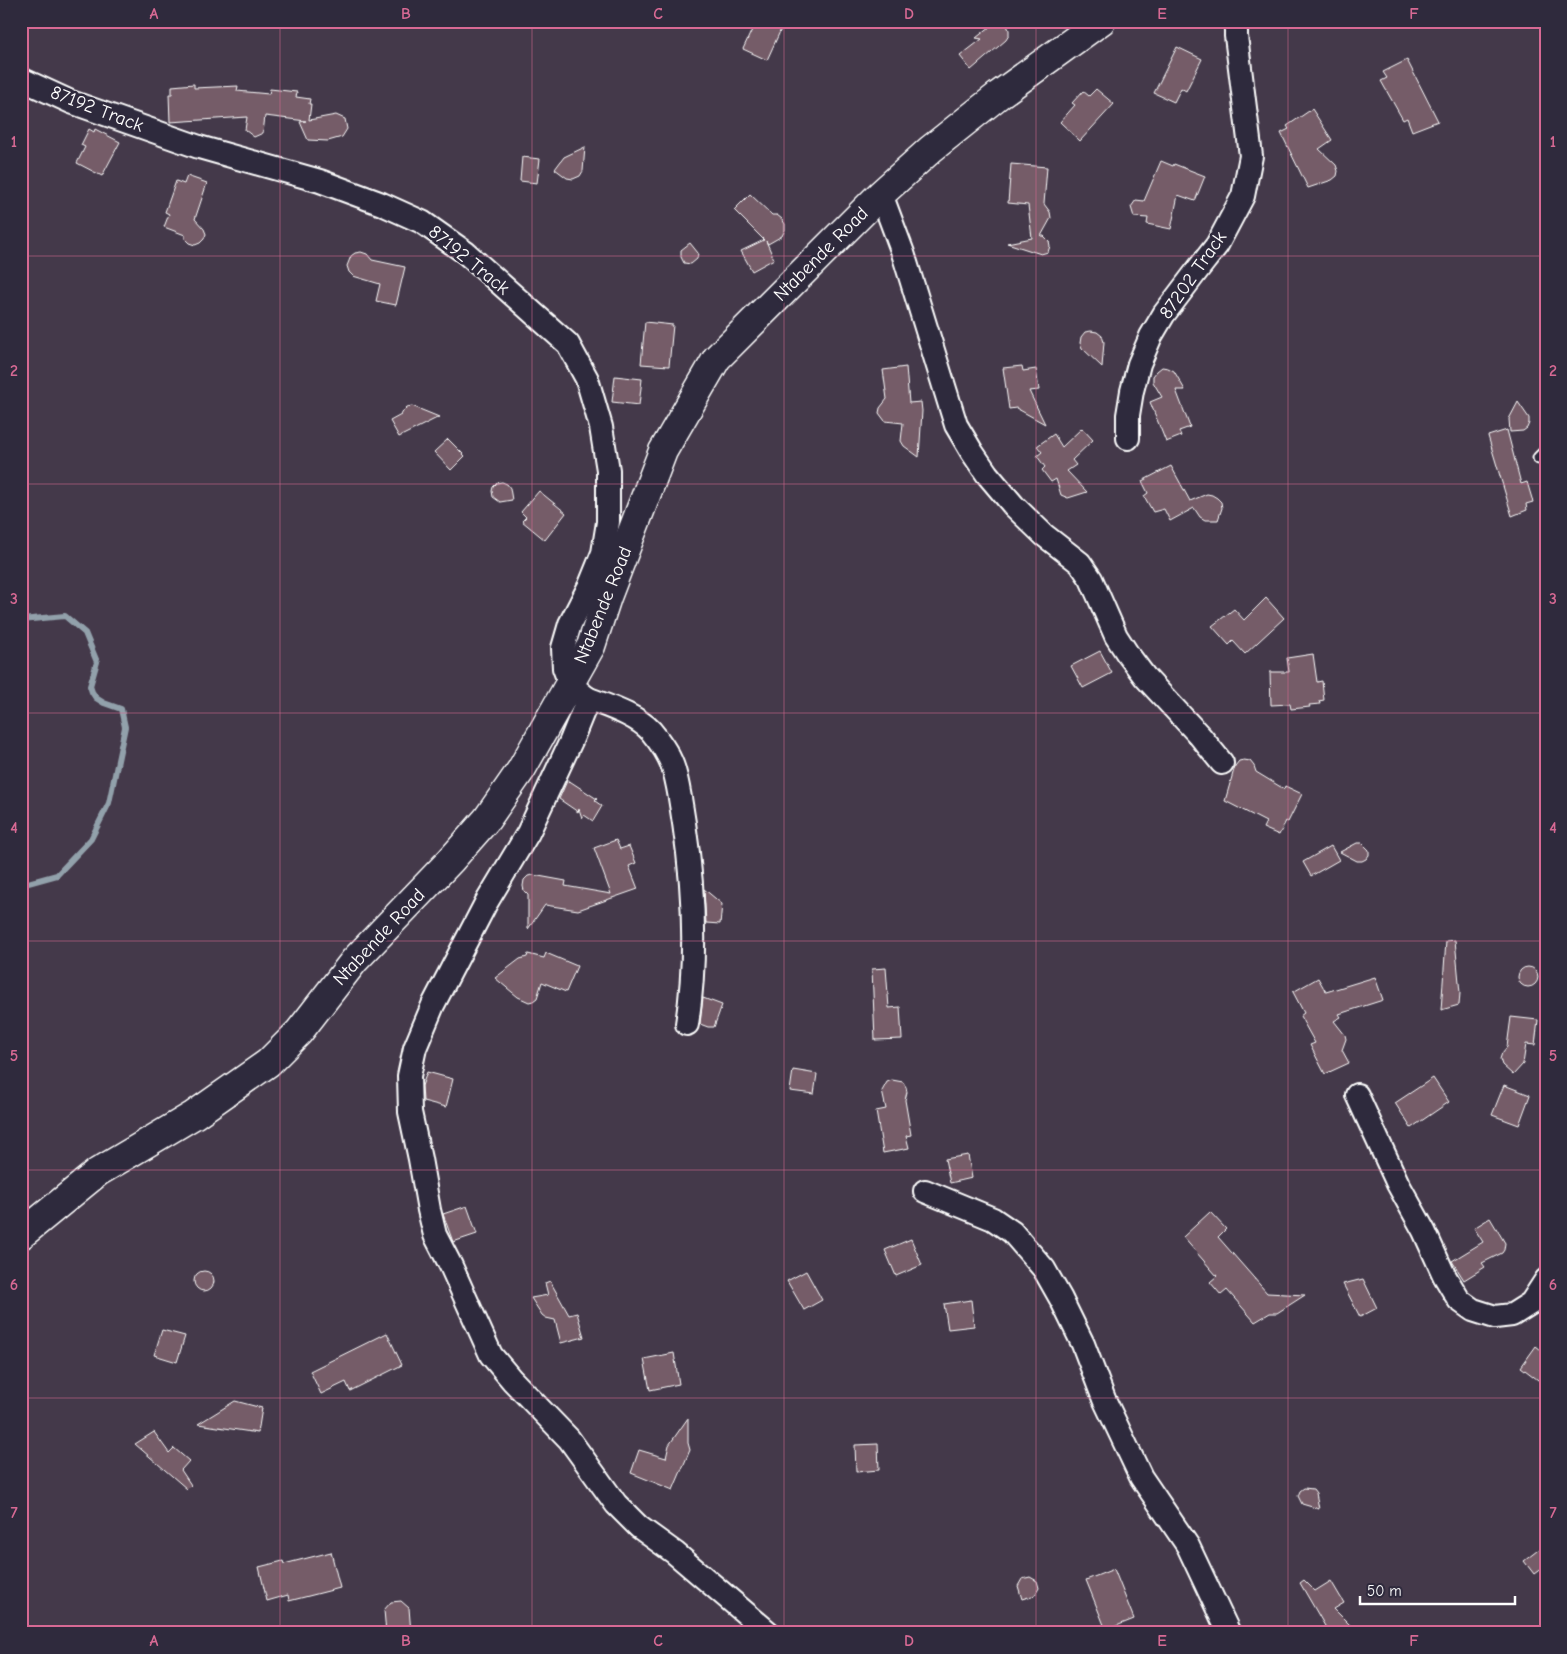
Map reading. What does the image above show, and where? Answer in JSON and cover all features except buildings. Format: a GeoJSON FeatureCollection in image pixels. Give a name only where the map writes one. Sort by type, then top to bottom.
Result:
{"type":"FeatureCollection","features":[{"type":"Feature","properties":{"kind":"street","name":"Ntabende Road"},"geometry":{"type":"LineString","coordinates":[[21,1235],[98,1172],[230,1091],[274,1057],[298,1032],[354,961],[451,860],[488,818],[578,691],[611,589],[663,452],[717,358],[881,194],[938,143],[1000,94],[1101,21]]}},
{"type":"Feature","properties":{"kind":"street","name":"87202 Track"},"geometry":{"type":"LineString","coordinates":[[1128,438],[1128,415],[1132,391],[1139,364],[1151,336],[1164,314],[1217,246],[1243,196],[1251,156],[1236,36],[1236,21]]}},
{"type":"Feature","properties":{"kind":"street","name":"87192 Track"},"geometry":{"type":"LineString","coordinates":[[21,79],[71,102],[199,147],[320,181],[382,204],[422,222],[466,253],[568,344],[587,380],[602,427],[608,470],[608,522],[603,553],[590,585],[570,624],[563,648],[564,668],[578,691]]}},
{"type":"Feature","properties":{"kind":"street"},"geometry":{"type":"LineString","coordinates":[[881,194],[903,253],[956,425],[987,474],[1014,506],[1044,535],[1080,563],[1091,579],[1116,636],[1127,653],[1145,677],[1200,736],[1222,763]]}},
{"type":"Feature","properties":{"kind":"street"},"geometry":{"type":"LineString","coordinates":[[578,691],[627,715],[649,729],[665,749],[674,770],[689,855],[693,942],[691,993],[687,1024]]}},
{"type":"Feature","properties":{"kind":"street"},"geometry":{"type":"LineString","coordinates":[[578,691],[584,709],[571,741],[528,833],[482,911],[433,1004],[415,1048],[409,1076],[410,1112],[429,1210],[435,1235],[491,1355],[512,1380],[569,1439],[616,1504],[639,1527],[675,1553],[769,1633]]}},
{"type":"Feature","properties":{"kind":"street"},"geometry":{"type":"LineString","coordinates":[[1357,1095],[1398,1184],[1424,1232],[1444,1275],[1459,1300],[1473,1310],[1495,1316],[1512,1315],[1531,1304],[1546,1280]]}},
{"type":"Feature","properties":{"kind":"street"},"geometry":{"type":"LineString","coordinates":[[925,1191],[993,1219],[1012,1232],[1044,1269],[1083,1344],[1104,1398],[1137,1470],[1188,1546],[1229,1633]]}},
{"type":"Feature","properties":{"kind":"waterway"},"geometry":{"type":"LineString","coordinates":[[21,620],[65,616],[85,633],[97,662],[90,686],[92,692],[96,698],[104,703],[121,709],[125,727],[109,803],[91,839],[57,875],[21,885]]}}]}
